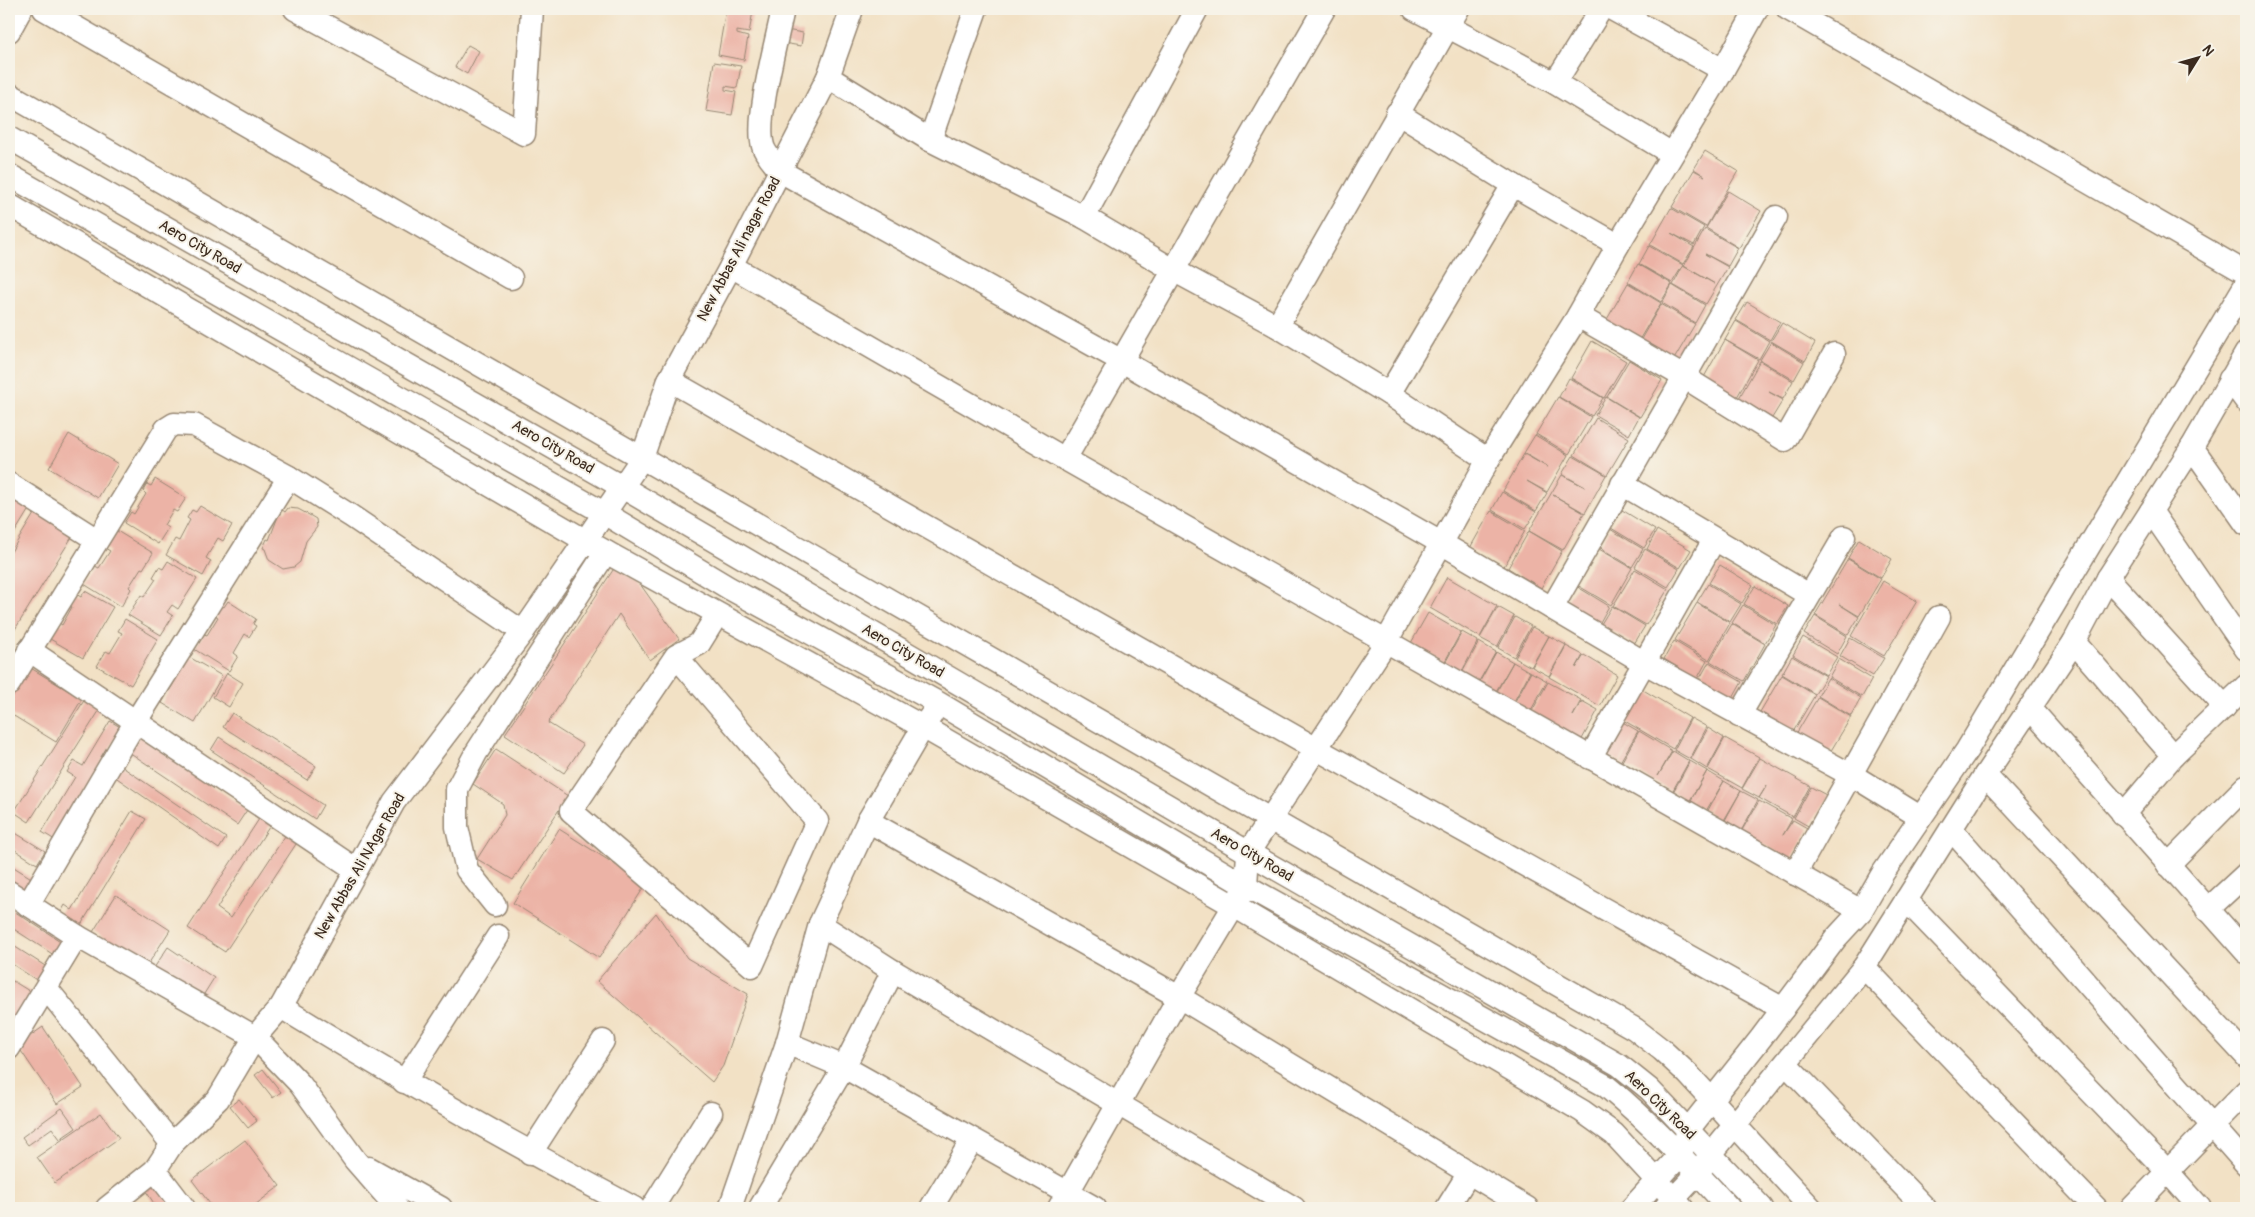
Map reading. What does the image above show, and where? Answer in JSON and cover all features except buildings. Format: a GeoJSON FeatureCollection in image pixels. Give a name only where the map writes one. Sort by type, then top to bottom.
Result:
{"type":"FeatureCollection","features":[{"type":"Feature","properties":{"kind":"street"},"geometry":{"type":"LineString","coordinates":[[9,31],[21,9]]}},
{"type":"Feature","properties":{"kind":"street"},"geometry":{"type":"LineString","coordinates":[[44,9],[511,278]]}},
{"type":"Feature","properties":{"kind":"street"},"geometry":{"type":"LineString","coordinates":[[295,9],[524,134],[532,9]]}},
{"type":"Feature","properties":{"kind":"street"},"geometry":{"type":"LineString","coordinates":[[784,9],[767,89],[762,126],[763,147],[780,171],[1120,360],[1441,543],[1645,663],[1849,775],[1920,817]]}},
{"type":"Feature","properties":{"kind":"street","name":"New Abbas Ali nagar Road"},"geometry":{"type":"LineString","coordinates":[[604,512],[642,458],[669,380],[732,266],[828,77],[852,9]]}},
{"type":"Feature","properties":{"kind":"street"},"geometry":{"type":"LineString","coordinates":[[930,140],[976,9]]}},
{"type":"Feature","properties":{"kind":"street"},"geometry":{"type":"LineString","coordinates":[[1084,217],[1197,9]]}},
{"type":"Feature","properties":{"kind":"street"},"geometry":{"type":"LineString","coordinates":[[1065,459],[1120,360],[1174,271],[1324,9]]}},
{"type":"Feature","properties":{"kind":"street"},"geometry":{"type":"LineString","coordinates":[[1414,9],[1555,83],[1672,154]]}},
{"type":"Feature","properties":{"kind":"street"},"geometry":{"type":"LineString","coordinates":[[1277,326],[1458,9]]}},
{"type":"Feature","properties":{"kind":"street"},"geometry":{"type":"LineString","coordinates":[[1555,83],[1601,9]]}},
{"type":"Feature","properties":{"kind":"street"},"geometry":{"type":"LineString","coordinates":[[1612,9],[1723,70]]}},
{"type":"Feature","properties":{"kind":"street"},"geometry":{"type":"LineString","coordinates":[[1063,1200],[1179,997],[1246,886],[1248,853],[1386,642],[1488,460],[1578,316],[1618,245],[1723,70],[1756,9]]}},
{"type":"Feature","properties":{"kind":"street"},"geometry":{"type":"LineString","coordinates":[[1788,9],[2246,273]]}},
{"type":"Feature","properties":{"kind":"street"},"geometry":{"type":"LineString","coordinates":[[828,77],[930,140],[1084,217],[1174,271],[1277,326],[1389,394],[1488,460]]}},
{"type":"Feature","properties":{"kind":"street"},"geometry":{"type":"LineString","coordinates":[[9,94],[1635,1029],[1688,1074],[1711,1102],[1811,1208]]}},
{"type":"Feature","properties":{"kind":"street"},"geometry":{"type":"LineString","coordinates":[[1397,113],[1513,185],[1618,245]]}},
{"type":"Feature","properties":{"kind":"street","name":"Aero City Road"},"geometry":{"type":"LineString","coordinates":[[9,138],[622,486],[1248,853],[1619,1065],[1649,1089],[1762,1208]]}},
{"type":"Feature","properties":{"kind":"street","name":"Aero City Road"},"geometry":{"type":"LineString","coordinates":[[9,174],[604,512],[729,588],[940,704],[1246,886],[1606,1086],[1681,1154],[1729,1208]]}},
{"type":"Feature","properties":{"kind":"street"},"geometry":{"type":"LineString","coordinates":[[1389,394],[1513,185]]}},
{"type":"Feature","properties":{"kind":"street"},"geometry":{"type":"LineString","coordinates":[[9,205],[586,541],[923,727],[1234,906],[1582,1111],[1614,1134],[1657,1181],[1673,1205],[1711,1154],[1864,967],[1951,829],[2074,642],[2108,578],[2192,447],[2246,353]]}},
{"type":"Feature","properties":{"kind":"street"},"geometry":{"type":"LineString","coordinates":[[1552,608],[1776,217]]}},
{"type":"Feature","properties":{"kind":"street"},"geometry":{"type":"LineString","coordinates":[[732,266],[1065,459],[1861,912]]}},
{"type":"Feature","properties":{"kind":"street"},"geometry":{"type":"LineString","coordinates":[[1632,1208],[1681,1154],[1688,1130],[1836,938],[1861,912],[1920,817],[1967,750],[2246,284]]}},
{"type":"Feature","properties":{"kind":"street"},"geometry":{"type":"LineString","coordinates":[[1578,316],[1684,377],[1784,440],[1834,354]]}},
{"type":"Feature","properties":{"kind":"street"},"geometry":{"type":"LineString","coordinates":[[2230,379],[2246,401]]}},
{"type":"Feature","properties":{"kind":"street"},"geometry":{"type":"LineString","coordinates":[[669,380],[1315,748],[1782,1009]]}},
{"type":"Feature","properties":{"kind":"street"},"geometry":{"type":"LineString","coordinates":[[9,684],[166,429],[174,424],[194,425],[289,477],[351,516],[523,632]]}},
{"type":"Feature","properties":{"kind":"street"},"geometry":{"type":"LineString","coordinates":[[2192,447],[2246,524]]}},
{"type":"Feature","properties":{"kind":"street"},"geometry":{"type":"LineString","coordinates":[[28,905],[136,721],[289,477]]}},
{"type":"Feature","properties":{"kind":"street"},"geometry":{"type":"LineString","coordinates":[[9,484],[97,540]]}},
{"type":"Feature","properties":{"kind":"street"},"geometry":{"type":"LineString","coordinates":[[1622,484],[1809,595]]}},
{"type":"Feature","properties":{"kind":"street"},"geometry":{"type":"LineString","coordinates":[[2151,511],[2246,649]]}},
{"type":"Feature","properties":{"kind":"street","name":"New Abbas Ali NAgar Road"},"geometry":{"type":"LineString","coordinates":[[107,1208],[155,1170],[172,1144],[218,1099],[255,1037],[281,1007],[394,802],[523,632],[604,512]]}},
{"type":"Feature","properties":{"kind":"street"},"geometry":{"type":"LineString","coordinates":[[1739,716],[1844,537]]}},
{"type":"Feature","properties":{"kind":"street"},"geometry":{"type":"LineString","coordinates":[[1590,758],[1714,540]]}},
{"type":"Feature","properties":{"kind":"street"},"geometry":{"type":"LineString","coordinates":[[495,905],[467,870],[457,827],[457,789],[476,752],[606,552]]}},
{"type":"Feature","properties":{"kind":"street"},"geometry":{"type":"LineString","coordinates":[[2108,578],[2225,707]]}},
{"type":"Feature","properties":{"kind":"street"},"geometry":{"type":"LineString","coordinates":[[676,656],[817,821],[752,966],[570,811],[676,656],[699,644],[717,614]]}},
{"type":"Feature","properties":{"kind":"street"},"geometry":{"type":"LineString","coordinates":[[1794,874],[1938,617]]}},
{"type":"Feature","properties":{"kind":"street"},"geometry":{"type":"LineString","coordinates":[[2074,642],[2173,756]]}},
{"type":"Feature","properties":{"kind":"street"},"geometry":{"type":"LineString","coordinates":[[30,650],[356,869]]}},
{"type":"Feature","properties":{"kind":"street"},"geometry":{"type":"LineString","coordinates":[[2123,815],[2173,756],[2246,686]]}},
{"type":"Feature","properties":{"kind":"street"},"geometry":{"type":"LineString","coordinates":[[730,1208],[787,1043],[820,924],[868,821],[923,727],[940,704]]}},
{"type":"Feature","properties":{"kind":"street"},"geometry":{"type":"LineString","coordinates":[[2030,708],[2246,952]]}},
{"type":"Feature","properties":{"kind":"street"},"geometry":{"type":"LineString","coordinates":[[1986,775],[2246,1056]]}},
{"type":"Feature","properties":{"kind":"street"},"geometry":{"type":"LineString","coordinates":[[2168,865],[2246,786]]}},
{"type":"Feature","properties":{"kind":"street"},"geometry":{"type":"LineString","coordinates":[[1268,864],[1271,818]]}},
{"type":"Feature","properties":{"kind":"street"},"geometry":{"type":"LineString","coordinates":[[868,821],[1179,997],[1527,1208]]}},
{"type":"Feature","properties":{"kind":"street"},"geometry":{"type":"LineString","coordinates":[[1951,829],[2246,1164]]}},
{"type":"Feature","properties":{"kind":"street"},"geometry":{"type":"LineString","coordinates":[[2208,910],[2246,874]]}},
{"type":"Feature","properties":{"kind":"street"},"geometry":{"type":"LineString","coordinates":[[9,892],[78,936],[255,1037],[300,1084],[355,1160],[393,1207]]}},
{"type":"Feature","properties":{"kind":"street"},"geometry":{"type":"LineString","coordinates":[[1906,900],[2168,1172],[2200,1208]]}},
{"type":"Feature","properties":{"kind":"street"},"geometry":{"type":"LineString","coordinates":[[820,924],[893,971],[1294,1208]]}},
{"type":"Feature","properties":{"kind":"street"},"geometry":{"type":"LineString","coordinates":[[9,1048],[78,936]]}},
{"type":"Feature","properties":{"kind":"street"},"geometry":{"type":"LineString","coordinates":[[404,1082],[498,936]]}},
{"type":"Feature","properties":{"kind":"street"},"geometry":{"type":"LineString","coordinates":[[1864,967],[2096,1208]]}},
{"type":"Feature","properties":{"kind":"street"},"geometry":{"type":"LineString","coordinates":[[760,1208],[844,1067],[893,971]]}},
{"type":"Feature","properties":{"kind":"street"},"geometry":{"type":"LineString","coordinates":[[47,989],[172,1144]]}},
{"type":"Feature","properties":{"kind":"street"},"geometry":{"type":"LineString","coordinates":[[281,1007],[404,1082],[530,1154],[634,1208]]}},
{"type":"Feature","properties":{"kind":"street"},"geometry":{"type":"LineString","coordinates":[[530,1154],[602,1041]]}},
{"type":"Feature","properties":{"kind":"street"},"geometry":{"type":"LineString","coordinates":[[787,1043],[844,1067],[972,1140],[1063,1200],[1095,1208]]}},
{"type":"Feature","properties":{"kind":"street"},"geometry":{"type":"LineString","coordinates":[[1786,1064],[1925,1208]]}},
{"type":"Feature","properties":{"kind":"street"},"geometry":{"type":"LineString","coordinates":[[2132,1208],[2246,1091]]}},
{"type":"Feature","properties":{"kind":"street"},"geometry":{"type":"LineString","coordinates":[[652,1208],[711,1113]]}},
{"type":"Feature","properties":{"kind":"street"},"geometry":{"type":"LineString","coordinates":[[931,1208],[972,1140]]}},
{"type":"Feature","properties":{"kind":"street"},"geometry":{"type":"LineString","coordinates":[[355,1160],[441,1208]]}},
{"type":"Feature","properties":{"kind":"street"},"geometry":{"type":"LineString","coordinates":[[155,1170],[184,1208]]}},
{"type":"Feature","properties":{"kind":"street"},"geometry":{"type":"LineString","coordinates":[[1447,1208],[1469,1173]]}}]}
